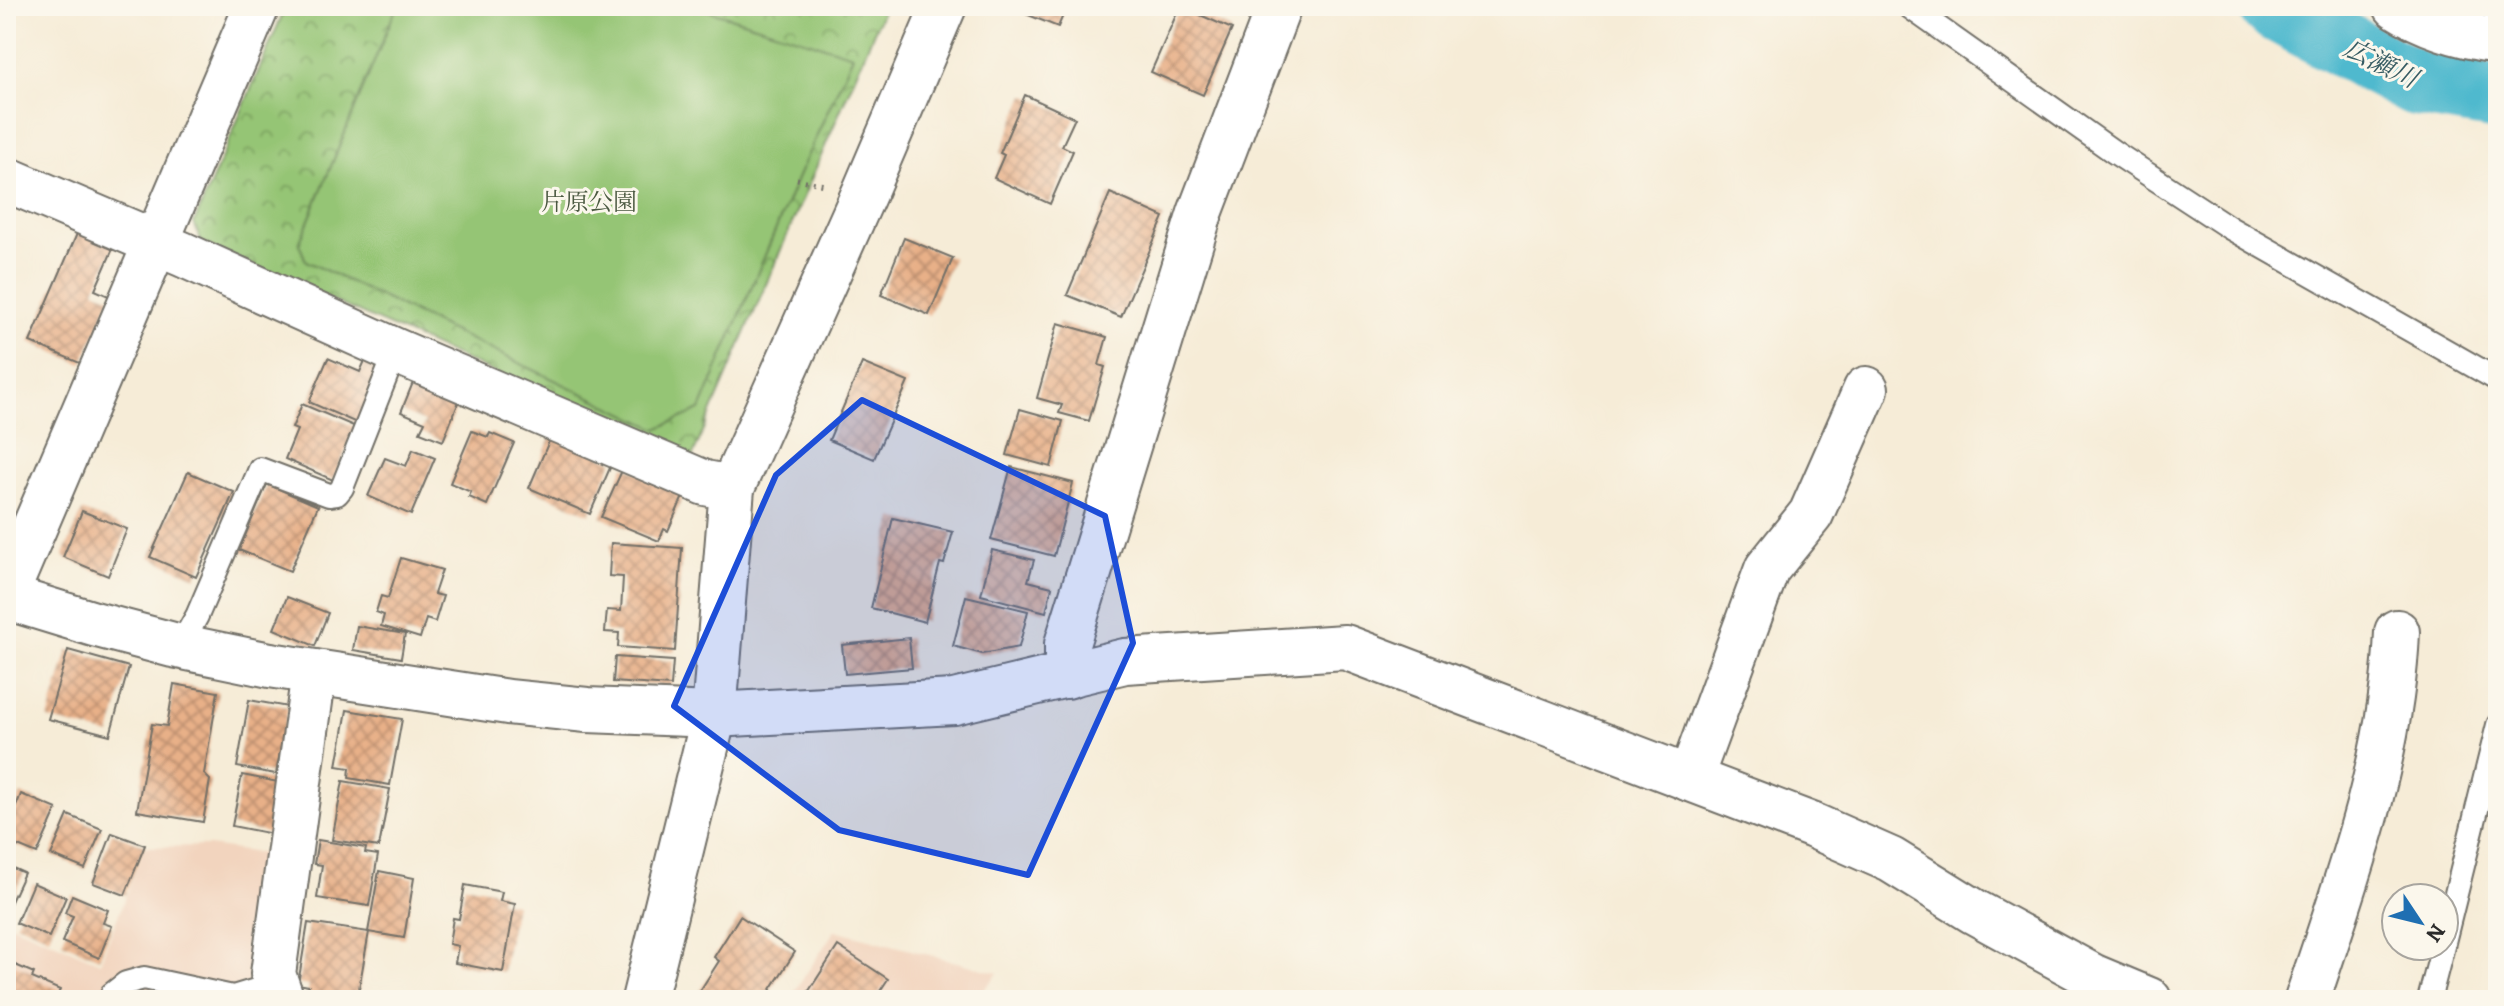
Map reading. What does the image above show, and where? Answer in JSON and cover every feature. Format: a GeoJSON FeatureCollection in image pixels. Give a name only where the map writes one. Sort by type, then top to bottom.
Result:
{"type":"FeatureCollection","features":[{"type":"Feature","properties":{"kind":"street"},"geometry":{"type":"LineString","coordinates":[[257,6],[6,595],[94,624],[180,646],[314,672],[508,702],[587,710],[714,715],[954,702],[1125,661],[1345,647],[1814,826],[1891,860],[1975,912],[2076,985],[2149,1000]]}},
{"type":"Feature","properties":{"kind":"street"},"geometry":{"type":"LineString","coordinates":[[644,1000],[714,715],[732,488],[944,6]]}},
{"type":"Feature","properties":{"kind":"street"},"geometry":{"type":"LineString","coordinates":[[1067,676],[1067,644],[1200,213],[1279,6]]}},
{"type":"Feature","properties":{"kind":"street"},"geometry":{"type":"LineString","coordinates":[[2396,6],[2454,33],[2498,41]]}},
{"type":"Feature","properties":{"kind":"street"},"geometry":{"type":"LineString","coordinates":[[6,179],[705,483],[732,488]]}},
{"type":"Feature","properties":{"kind":"street"},"geometry":{"type":"LineString","coordinates":[[1690,779],[1767,569],[1811,514],[1866,389]]}},
{"type":"Feature","properties":{"kind":"street"},"geometry":{"type":"LineString","coordinates":[[2307,1000],[2359,842],[2382,750],[2396,675],[2397,632]]}},
{"type":"Feature","properties":{"kind":"street"},"geometry":{"type":"LineString","coordinates":[[279,992],[273,974],[314,672]]}},
{"type":"Feature","properties":{"kind":"lane"},"geometry":{"type":"LineString","coordinates":[[1908,6],[2114,152],[2230,228],[2498,380]]}},
{"type":"Feature","properties":{"kind":"lane"},"geometry":{"type":"LineString","coordinates":[[180,646],[197,616],[260,469],[329,495],[337,494],[396,351]]}},
{"type":"Feature","properties":{"kind":"lane"},"geometry":{"type":"LineString","coordinates":[[2459,882],[2498,725]]}},
{"type":"Feature","properties":{"kind":"lane"},"geometry":{"type":"LineString","coordinates":[[2429,1000],[2439,962]]}},
{"type":"Feature","properties":{"kind":"lane"},"geometry":{"type":"LineString","coordinates":[[112,994],[126,983],[144,978],[233,997],[279,992]]}},
{"type":"Feature","properties":{"kind":"highlighted area"},"geometry":{"type":"Polygon","coordinates":[[[862,400],[1105,516],[1133,643],[1028,875],[839,830],[674,706],[776,475],[862,400]]]}},
{"type":"Feature","properties":{"kind":"shaded area"},"geometry":{"type":"Polygon","coordinates":[[[209,846],[272,855],[263,1000],[6,1000],[6,922],[100,962],[145,847],[209,846]]]}},
{"type":"Feature","properties":{"kind":"shaded area"},"geometry":{"type":"Polygon","coordinates":[[[835,930],[998,973],[975,1000],[789,1000],[835,930]]]}},
{"type":"Feature","properties":{"kind":"green space","name":"片原公園"},"geometry":{"type":"Polygon","coordinates":[[[286,6],[885,6],[691,460],[201,242],[194,223],[286,6]]]}},
{"type":"Feature","properties":{"kind":"green space","name":"片原公園"},"geometry":{"type":"Polygon","coordinates":[[[397,6],[694,6],[853,55],[700,410],[657,429],[306,261],[299,244],[397,6]]]}},
{"type":"Feature","properties":{"kind":"water"},"geometry":{"type":"Polygon","coordinates":[[[2243,6],[2321,6],[2381,40],[2243,6]]]}},
{"type":"Feature","properties":{"kind":"building"},"geometry":{"type":"Polygon","coordinates":[[[1006,6],[1067,6],[1058,27],[1006,6]]]}},
{"type":"Feature","properties":{"kind":"building"},"geometry":{"type":"Polygon","coordinates":[[[1180,6],[1232,29],[1203,95],[1151,72],[1180,6]]]}},
{"type":"Feature","properties":{"kind":"building"},"geometry":{"type":"Polygon","coordinates":[[[1025,95],[1075,118],[1062,146],[1073,151],[1050,204],[994,178],[1004,155],[1000,153],[1025,95]]]}},
{"type":"Feature","properties":{"kind":"building"},"geometry":{"type":"Polygon","coordinates":[[[1110,193],[1164,217],[1121,317],[1067,295],[1110,193]]]}},
{"type":"Feature","properties":{"kind":"building"},"geometry":{"type":"Polygon","coordinates":[[[79,229],[115,244],[95,290],[111,297],[82,364],[30,342],[79,229]]]}},
{"type":"Feature","properties":{"kind":"building"},"geometry":{"type":"Polygon","coordinates":[[[904,238],[953,258],[929,315],[881,295],[904,238]]]}},
{"type":"Feature","properties":{"kind":"building"},"geometry":{"type":"Polygon","coordinates":[[[1058,323],[1107,337],[1099,365],[1105,367],[1089,421],[1059,413],[1062,405],[1037,398],[1058,323]]]}},
{"type":"Feature","properties":{"kind":"building"},"geometry":{"type":"Polygon","coordinates":[[[368,354],[384,361],[361,425],[309,402],[328,358],[360,372],[368,354]]]}},
{"type":"Feature","properties":{"kind":"building"},"geometry":{"type":"Polygon","coordinates":[[[862,363],[908,382],[874,459],[829,440],[862,363]]]}},
{"type":"Feature","properties":{"kind":"building"},"geometry":{"type":"Polygon","coordinates":[[[416,375],[462,394],[443,441],[420,432],[425,422],[401,412],[416,375]]]}},
{"type":"Feature","properties":{"kind":"building"},"geometry":{"type":"Polygon","coordinates":[[[302,404],[356,427],[333,480],[285,459],[297,430],[292,428],[302,404]]]}},
{"type":"Feature","properties":{"kind":"building"},"geometry":{"type":"Polygon","coordinates":[[[1020,409],[1063,421],[1051,467],[1007,455],[1020,409]]]}},
{"type":"Feature","properties":{"kind":"building"},"geometry":{"type":"Polygon","coordinates":[[[472,431],[488,437],[490,433],[514,443],[487,505],[469,497],[471,492],[450,483],[472,431]]]}},
{"type":"Feature","properties":{"kind":"building"},"geometry":{"type":"Polygon","coordinates":[[[552,434],[613,461],[590,514],[529,488],[552,434]]]}},
{"type":"Feature","properties":{"kind":"building"},"geometry":{"type":"Polygon","coordinates":[[[413,449],[435,458],[411,515],[368,496],[385,458],[406,466],[413,449]]]}},
{"type":"Feature","properties":{"kind":"building"},"geometry":{"type":"Polygon","coordinates":[[[624,466],[685,492],[668,531],[664,529],[659,541],[601,517],[624,466]]]}},
{"type":"Feature","properties":{"kind":"building"},"geometry":{"type":"Polygon","coordinates":[[[1011,467],[1073,483],[1054,556],[991,540],[1011,467]]]}},
{"type":"Feature","properties":{"kind":"building"},"geometry":{"type":"Polygon","coordinates":[[[188,472],[234,492],[196,577],[150,557],[188,472]]]}},
{"type":"Feature","properties":{"kind":"building"},"geometry":{"type":"Polygon","coordinates":[[[267,484],[318,506],[290,571],[239,550],[267,484]]]}},
{"type":"Feature","properties":{"kind":"building"},"geometry":{"type":"Polygon","coordinates":[[[82,511],[127,529],[108,576],[63,557],[82,511]]]}},
{"type":"Feature","properties":{"kind":"building"},"geometry":{"type":"Polygon","coordinates":[[[893,518],[953,532],[944,564],[940,563],[925,622],[871,608],[893,518]]]}},
{"type":"Feature","properties":{"kind":"building"},"geometry":{"type":"Polygon","coordinates":[[[611,543],[682,548],[675,651],[618,647],[619,633],[605,632],[607,610],[621,611],[623,577],[609,576],[611,543]]]}},
{"type":"Feature","properties":{"kind":"building"},"geometry":{"type":"Polygon","coordinates":[[[992,550],[1034,560],[1028,581],[1052,587],[1046,612],[981,595],[992,550]]]}},
{"type":"Feature","properties":{"kind":"building"},"geometry":{"type":"Polygon","coordinates":[[[401,558],[442,570],[434,594],[443,596],[435,622],[426,619],[420,638],[381,626],[384,615],[376,612],[381,596],[388,598],[401,558]]]}},
{"type":"Feature","properties":{"kind":"building"},"geometry":{"type":"Polygon","coordinates":[[[966,596],[1028,611],[1019,647],[982,654],[953,646],[966,596]]]}},
{"type":"Feature","properties":{"kind":"building"},"geometry":{"type":"Polygon","coordinates":[[[287,597],[328,613],[315,646],[274,629],[287,597]]]}},
{"type":"Feature","properties":{"kind":"building"},"geometry":{"type":"Polygon","coordinates":[[[357,626],[405,634],[401,658],[353,650],[357,626]]]}},
{"type":"Feature","properties":{"kind":"building"},"geometry":{"type":"Polygon","coordinates":[[[909,638],[912,668],[845,674],[842,645],[909,638]]]}},
{"type":"Feature","properties":{"kind":"building"},"geometry":{"type":"Polygon","coordinates":[[[68,650],[129,667],[110,735],[48,719],[68,650]]]}},
{"type":"Feature","properties":{"kind":"building"},"geometry":{"type":"Polygon","coordinates":[[[615,657],[673,661],[671,686],[613,682],[615,657]]]}},
{"type":"Feature","properties":{"kind":"building"},"geometry":{"type":"Polygon","coordinates":[[[174,684],[218,692],[204,774],[210,780],[203,822],[137,811],[152,724],[167,726],[174,684]]]}},
{"type":"Feature","properties":{"kind":"building"},"geometry":{"type":"Polygon","coordinates":[[[249,700],[288,707],[276,774],[237,767],[249,700]]]}},
{"type":"Feature","properties":{"kind":"building"},"geometry":{"type":"Polygon","coordinates":[[[347,710],[402,719],[390,785],[349,778],[350,768],[337,766],[347,710]]]}},
{"type":"Feature","properties":{"kind":"building"},"geometry":{"type":"Polygon","coordinates":[[[242,775],[283,783],[273,834],[232,826],[242,775]]]}},
{"type":"Feature","properties":{"kind":"building"},"geometry":{"type":"Polygon","coordinates":[[[343,781],[390,789],[379,847],[332,840],[343,781]]]}},
{"type":"Feature","properties":{"kind":"building"},"geometry":{"type":"Polygon","coordinates":[[[21,794],[57,809],[37,854],[6,841],[6,831],[21,794]]]}},
{"type":"Feature","properties":{"kind":"building"},"geometry":{"type":"Polygon","coordinates":[[[68,815],[102,829],[85,869],[51,855],[68,815]]]}},
{"type":"Feature","properties":{"kind":"building"},"geometry":{"type":"Polygon","coordinates":[[[112,833],[145,845],[125,895],[93,883],[112,833]]]}},
{"type":"Feature","properties":{"kind":"building"},"geometry":{"type":"Polygon","coordinates":[[[318,840],[366,848],[365,853],[378,855],[369,906],[317,898],[322,865],[314,864],[318,840]]]}},
{"type":"Feature","properties":{"kind":"building"},"geometry":{"type":"Polygon","coordinates":[[[6,865],[24,873],[9,906],[6,905],[6,865]]]}},
{"type":"Feature","properties":{"kind":"building"},"geometry":{"type":"Polygon","coordinates":[[[379,871],[414,878],[404,938],[368,932],[379,871]]]}},
{"type":"Feature","properties":{"kind":"building"},"geometry":{"type":"Polygon","coordinates":[[[33,883],[66,897],[49,937],[16,923],[33,883]]]}},
{"type":"Feature","properties":{"kind":"building"},"geometry":{"type":"Polygon","coordinates":[[[465,885],[502,892],[500,901],[515,904],[503,972],[455,963],[458,946],[449,944],[453,918],[459,919],[465,885]]]}},
{"type":"Feature","properties":{"kind":"building"},"geometry":{"type":"Polygon","coordinates":[[[72,895],[108,910],[103,923],[112,926],[99,958],[62,942],[73,916],[65,913],[72,895]]]}},
{"type":"Feature","properties":{"kind":"building"},"geometry":{"type":"Polygon","coordinates":[[[740,916],[795,952],[764,1000],[694,1000],[719,961],[714,957],[740,916]]]}},
{"type":"Feature","properties":{"kind":"building"},"geometry":{"type":"Polygon","coordinates":[[[308,923],[369,932],[357,1000],[307,997],[309,986],[298,984],[308,923]]]}},
{"type":"Feature","properties":{"kind":"building"},"geometry":{"type":"Polygon","coordinates":[[[838,946],[888,979],[874,1000],[803,1000],[838,946]]]}},
{"type":"Feature","properties":{"kind":"building"},"geometry":{"type":"Polygon","coordinates":[[[6,961],[34,973],[32,978],[60,990],[55,1000],[6,1000],[6,961]]]}},
{"type":"Feature","properties":{"kind":"waterway","name":"広瀬川"},"geometry":{"type":"LineString","coordinates":[[2271,6],[2416,84],[2498,98]]}}]}
